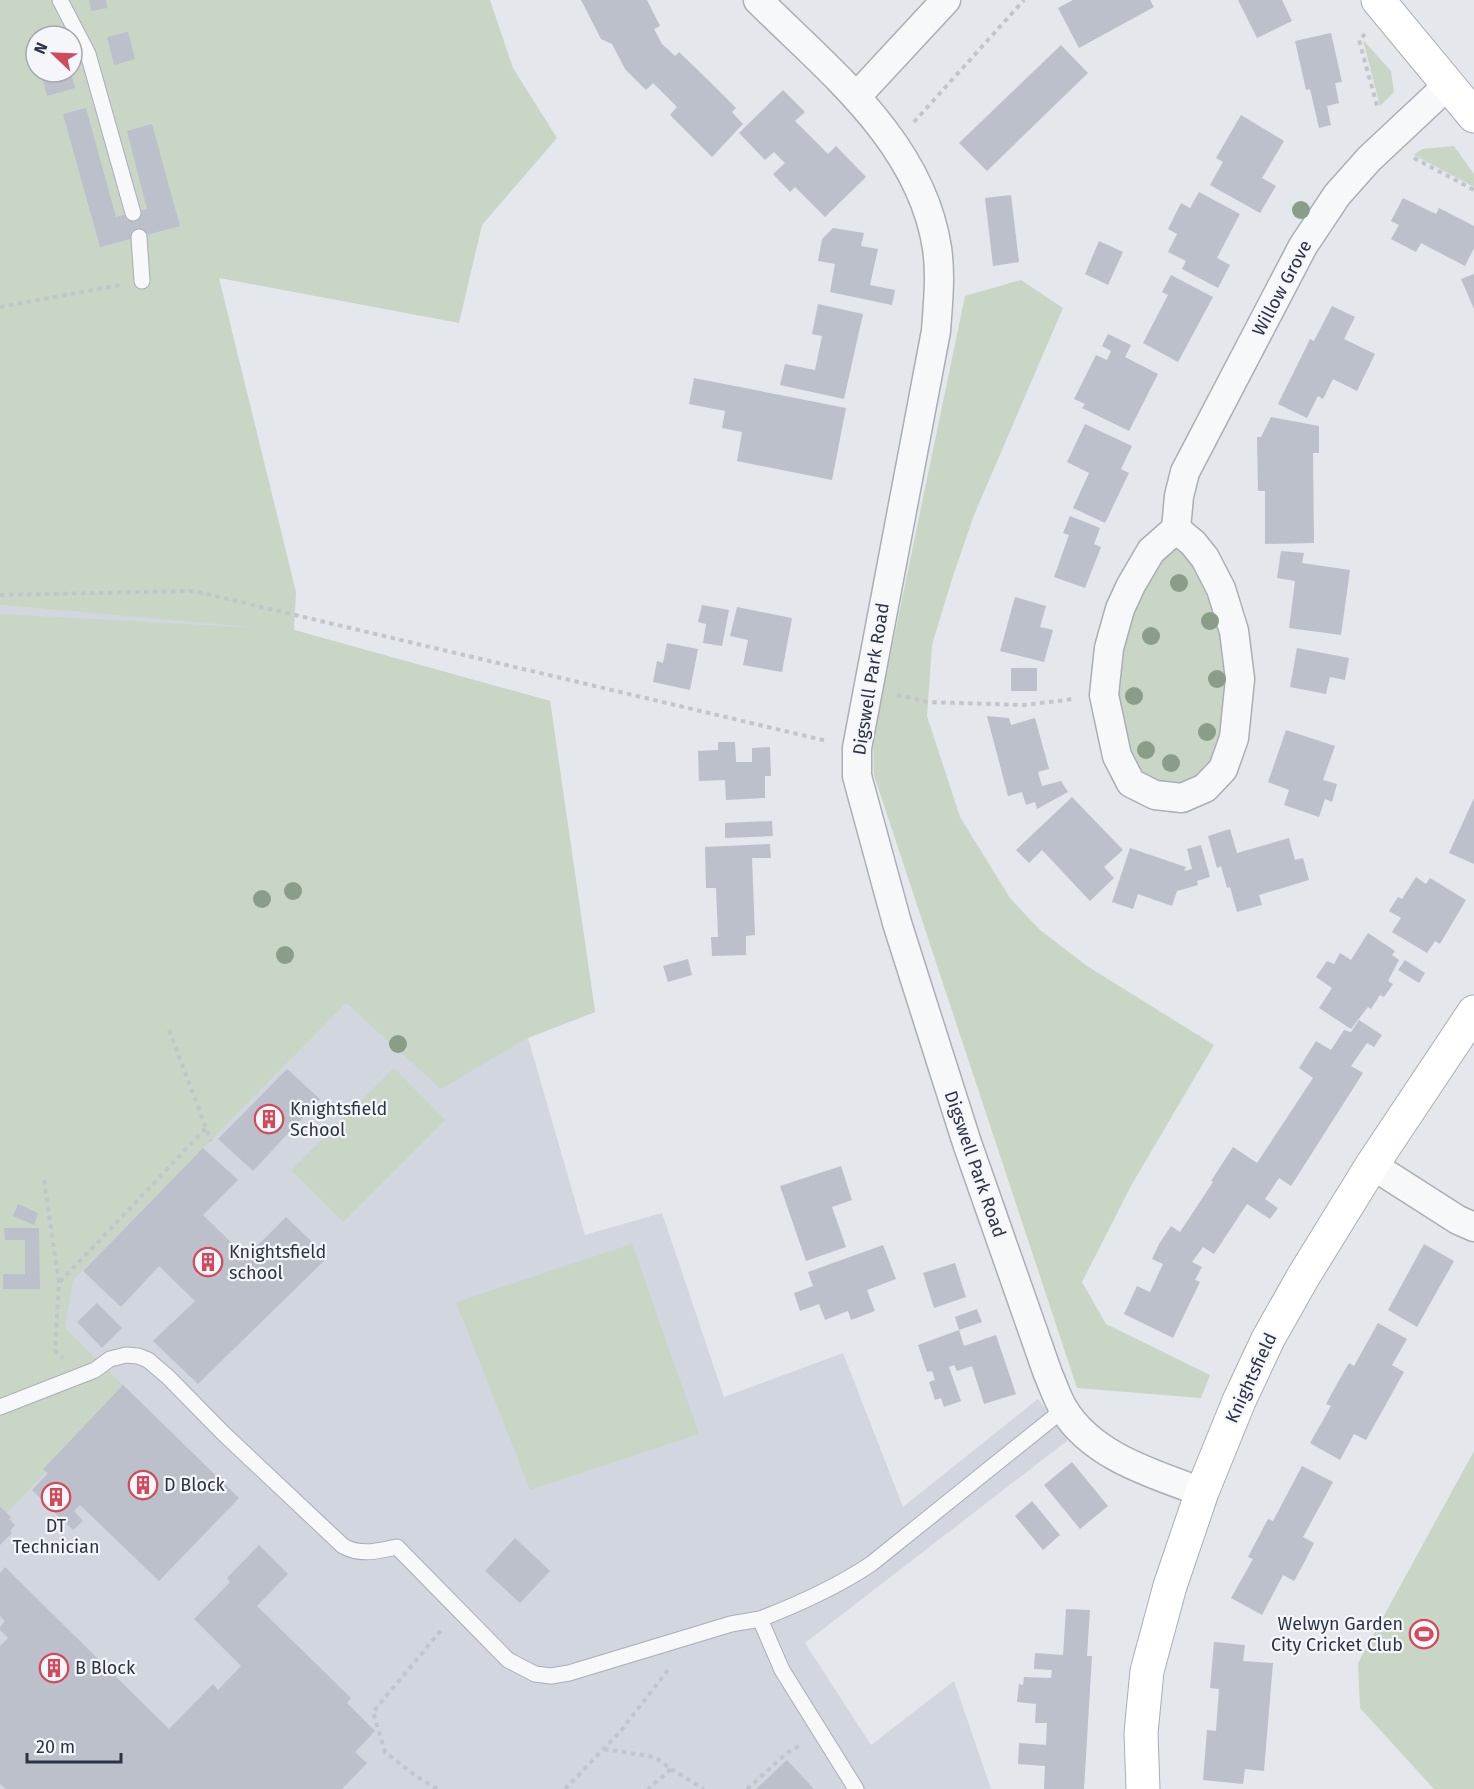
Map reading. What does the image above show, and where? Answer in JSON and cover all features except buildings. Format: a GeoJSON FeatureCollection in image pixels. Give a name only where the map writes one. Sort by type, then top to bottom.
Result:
{"type":"FeatureCollection","features":[{"type":"Feature","properties":{"kind":"street","name":"Digswell Park Road"},"geometry":{"type":"LineString","coordinates":[[758,0],[856,98],[894,144],[906,162],[924,201],[937,247],[939,283],[936,330],[857,748],[857,776],[897,923],[971,1154],[1048,1374],[1064,1409],[1081,1429],[1116,1458],[1202,1492]]}},
{"type":"Feature","properties":{"kind":"street"},"geometry":{"type":"LineString","coordinates":[[856,98],[946,0]]}},
{"type":"Feature","properties":{"kind":"street"},"geometry":{"type":"LineString","coordinates":[[1383,6],[1474,116]]}},
{"type":"Feature","properties":{"kind":"street","name":"Willow Grove"},"geometry":{"type":"LineString","coordinates":[[1176,529],[1179,496],[1185,472],[1303,246],[1337,195],[1369,159],[1449,84]]}},
{"type":"Feature","properties":{"kind":"street"},"geometry":{"type":"LineString","coordinates":[[1176,529],[1193,543],[1205,558],[1221,589],[1234,631],[1240,679],[1234,738],[1223,768],[1205,788],[1182,798],[1155,795],[1131,783],[1117,756],[1104,695],[1108,648],[1120,609],[1151,551],[1176,529]]}},
{"type":"Feature","properties":{"kind":"street","name":"Knightsfield"},"geometry":{"type":"LineString","coordinates":[[1143,1789],[1141,1733],[1147,1671],[1170,1586],[1202,1492],[1239,1401],[1268,1340],[1303,1277],[1372,1166],[1474,1012]]}},
{"type":"Feature","properties":{"kind":"street"},"geometry":{"type":"LineString","coordinates":[[1372,1166],[1458,1220],[1474,1227]]}},
{"type":"Feature","properties":{"kind":"lane"},"geometry":{"type":"LineString","coordinates":[[60,0],[88,54],[133,213]]}},
{"type":"Feature","properties":{"kind":"lane"},"geometry":{"type":"LineString","coordinates":[[139,237],[142,281]]}},
{"type":"Feature","properties":{"kind":"lane"},"geometry":{"type":"LineString","coordinates":[[0,1407],[98,1367],[110,1359],[138,1356],[148,1360],[343,1546],[354,1552],[371,1552],[397,1547],[508,1660],[535,1674],[551,1676],[606,1663],[731,1624],[760,1618],[805,1602],[843,1583],[871,1564],[1064,1409]]}},
{"type":"Feature","properties":{"kind":"lane"},"geometry":{"type":"LineString","coordinates":[[760,1618],[782,1670],[856,1789]]}},
{"type":"Feature","properties":{"kind":"path"},"geometry":{"type":"LineString","coordinates":[[894,144],[1024,0]]}},
{"type":"Feature","properties":{"kind":"path"},"geometry":{"type":"LineString","coordinates":[[1383,6],[1359,40],[1378,109],[1408,154],[1474,190]]}},
{"type":"Feature","properties":{"kind":"path"},"geometry":{"type":"LineString","coordinates":[[0,307],[142,281]]}},
{"type":"Feature","properties":{"kind":"path"},"geometry":{"type":"LineString","coordinates":[[0,595],[194,591],[857,748]]}},
{"type":"Feature","properties":{"kind":"path"},"geometry":{"type":"LineString","coordinates":[[867,688],[927,702],[1024,705],[1104,695]]}},
{"type":"Feature","properties":{"kind":"path"},"geometry":{"type":"LineString","coordinates":[[169,1030],[211,1141]]}},
{"type":"Feature","properties":{"kind":"path"},"geometry":{"type":"LineString","coordinates":[[59,1283],[207,1127]]}},
{"type":"Feature","properties":{"kind":"path"},"geometry":{"type":"LineString","coordinates":[[44,1180],[59,1283],[55,1350],[72,1366],[98,1367]]}},
{"type":"Feature","properties":{"kind":"path"},"geometry":{"type":"LineString","coordinates":[[437,1789],[385,1752],[373,1712],[458,1611]]}},
{"type":"Feature","properties":{"kind":"path"},"geometry":{"type":"LineString","coordinates":[[565,1789],[619,1733],[668,1670]]}},
{"type":"Feature","properties":{"kind":"path"},"geometry":{"type":"LineString","coordinates":[[747,1789],[788,1752],[823,1735]]}},
{"type":"Feature","properties":{"kind":"path"},"geometry":{"type":"LineString","coordinates":[[604,1749],[655,1757],[704,1789]]}},
{"type":"Feature","properties":{"kind":"path"},"geometry":{"type":"LineString","coordinates":[[648,1789],[671,1769]]}},
{"type":"Feature","properties":{"kind":"shaded area"},"geometry":{"type":"Polygon","coordinates":[[[0,605],[294,630],[550,701],[595,1012],[528,1038],[585,1235],[662,1213],[724,1397],[843,1353],[903,1507],[1038,1399],[1068,1440],[805,1643],[871,1745],[954,1681],[991,1789],[0,1789],[0,605]]]}},
{"type":"Feature","properties":{"kind":"green space"},"geometry":{"type":"Polygon","coordinates":[[[0,0],[490,0],[513,68],[557,138],[482,225],[459,323],[219,278],[296,592],[294,630],[550,701],[595,1012],[527,1038],[441,1089],[346,1003],[73,1280],[65,1328],[123,1385],[43,1468],[46,1472],[7,1513],[0,1505],[0,614],[262,628],[0,605],[0,0]]]}},
{"type":"Feature","properties":{"kind":"green space"},"geometry":{"type":"Polygon","coordinates":[[[1363,40],[1391,71],[1394,92],[1380,106],[1363,40]]]}},
{"type":"Feature","properties":{"kind":"green space"},"geometry":{"type":"Polygon","coordinates":[[[1454,146],[1474,174],[1474,187],[1414,155],[1422,149],[1454,146]]]}},
{"type":"Feature","properties":{"kind":"green space"},"geometry":{"type":"Polygon","coordinates":[[[1021,280],[1063,308],[974,515],[952,579],[932,645],[927,716],[960,817],[1010,898],[1040,930],[1087,966],[1214,1045],[1132,1184],[1082,1282],[1106,1324],[1210,1375],[1201,1398],[1077,1388],[874,775],[873,739],[965,296],[1021,280]]]}},
{"type":"Feature","properties":{"kind":"green space"},"geometry":{"type":"Polygon","coordinates":[[[1178,548],[1185,552],[1212,596],[1225,640],[1229,685],[1215,763],[1201,777],[1185,783],[1160,782],[1143,774],[1126,752],[1118,713],[1120,662],[1140,591],[1170,549],[1178,548]]]}},
{"type":"Feature","properties":{"kind":"green space"},"geometry":{"type":"Polygon","coordinates":[[[394,1068],[445,1120],[343,1222],[291,1170],[394,1068]]]}},
{"type":"Feature","properties":{"kind":"green space"},"geometry":{"type":"Polygon","coordinates":[[[632,1244],[699,1434],[530,1490],[456,1302],[632,1244]]]}},
{"type":"Feature","properties":{"kind":"green space","name":"Welwyn Garden City Cricket Club"},"geometry":{"type":"Polygon","coordinates":[[[1474,1451],[1474,1789],[1434,1789],[1360,1708],[1358,1663],[1474,1451]]]}},
{"type":"Feature","properties":{"kind":"place","name":"Knightsfield School"},"geometry":{"type":"Point","coordinates":[269,1119]}},
{"type":"Feature","properties":{"kind":"place","name":"Knightsfield school"},"geometry":{"type":"Point","coordinates":[208,1262]}},
{"type":"Feature","properties":{"kind":"place","name":"D Block"},"geometry":{"type":"Point","coordinates":[143,1485]}},
{"type":"Feature","properties":{"kind":"place","name":"DT Technician"},"geometry":{"type":"Point","coordinates":[56,1497]}},
{"type":"Feature","properties":{"kind":"place","name":"Welwyn Garden City Cricket Club"},"geometry":{"type":"Point","coordinates":[1424,1634]}},
{"type":"Feature","properties":{"kind":"place","name":"B Block"},"geometry":{"type":"Point","coordinates":[54,1668]}}]}
